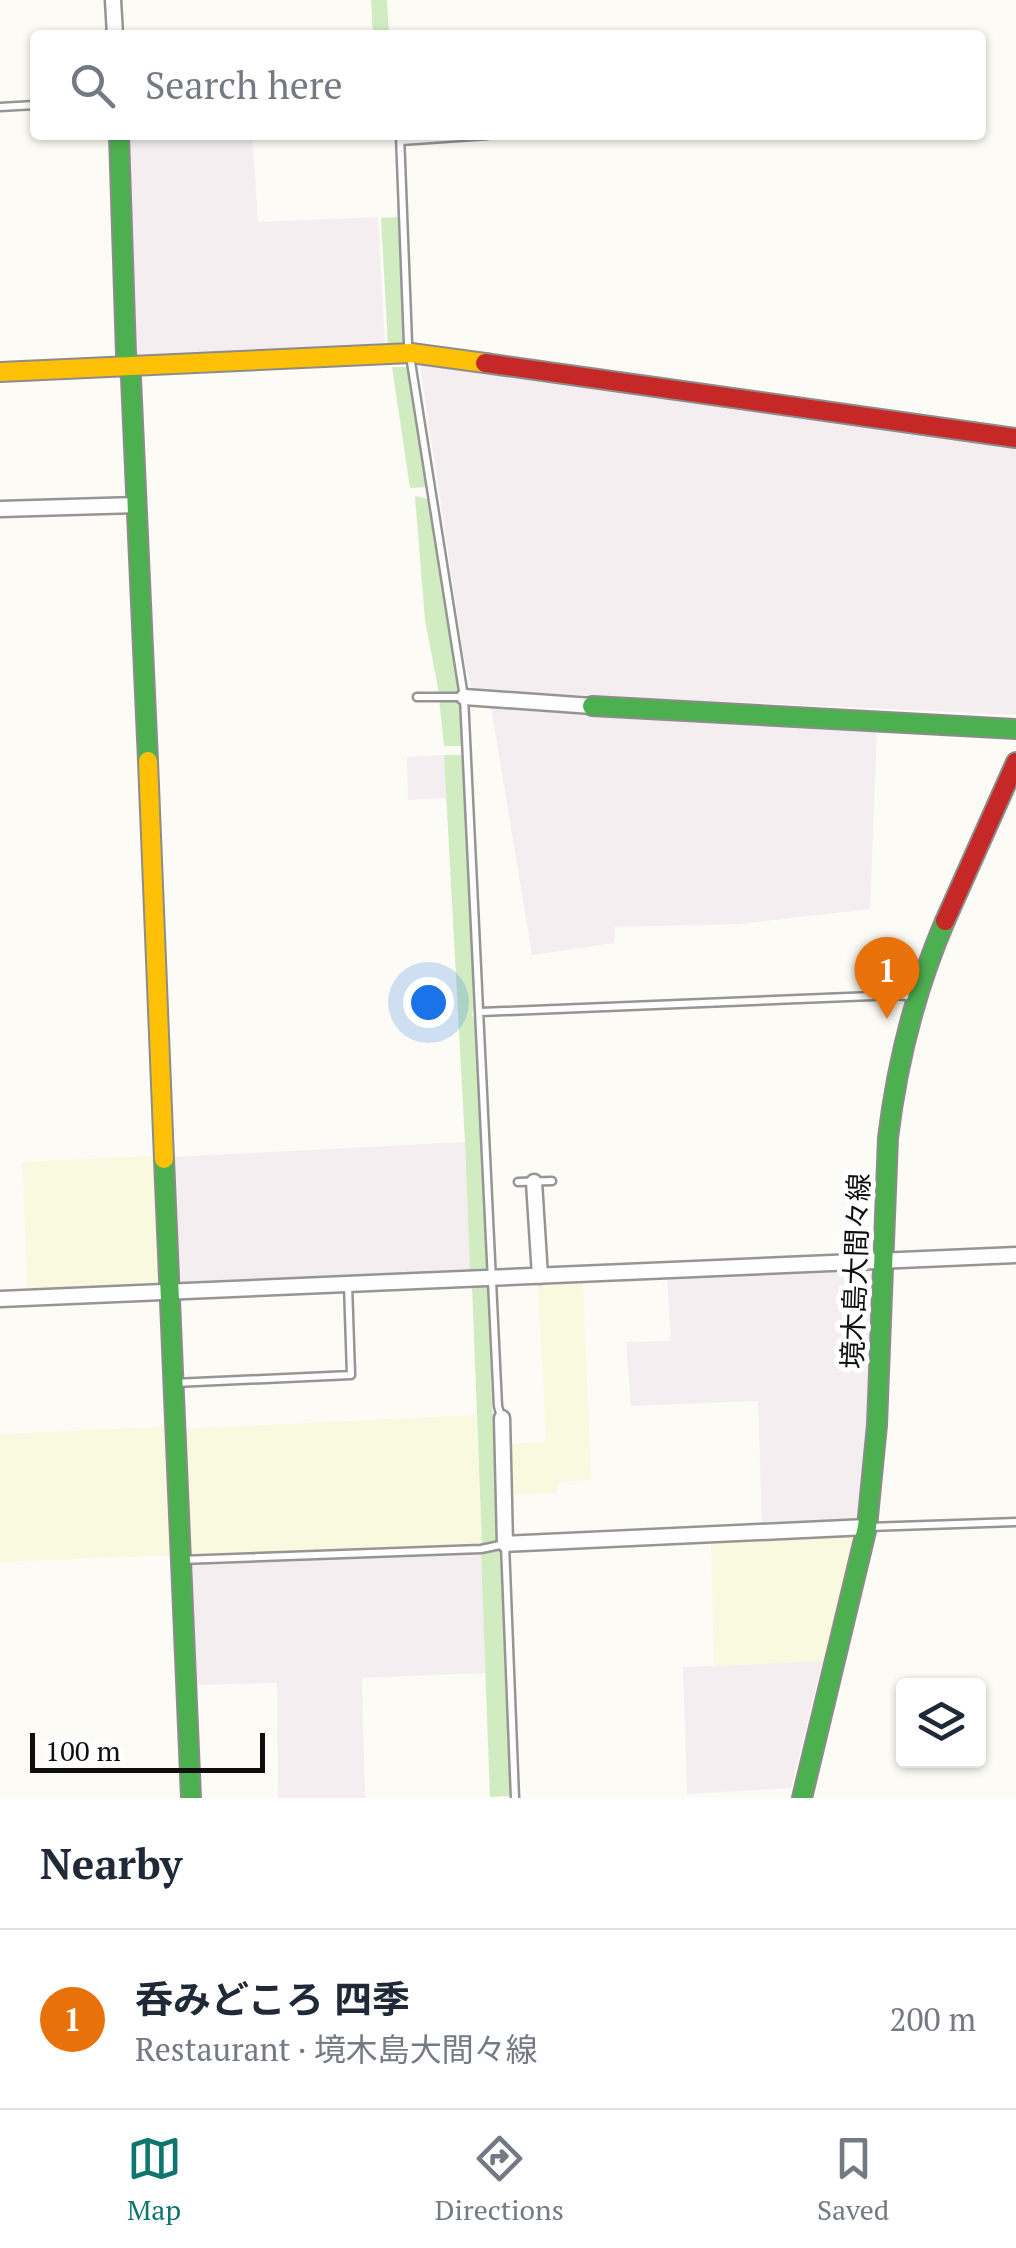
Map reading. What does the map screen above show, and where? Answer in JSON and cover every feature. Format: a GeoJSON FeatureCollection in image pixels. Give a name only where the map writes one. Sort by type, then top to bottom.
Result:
{"type":"FeatureCollection","features":[{"type":"Feature","properties":{"kind":"street"},"geometry":{"type":"LineString","coordinates":[[112,0],[114,30]]}},
{"type":"Feature","properties":{"kind":"street"},"geometry":{"type":"LineString","coordinates":[[119,140],[191,1798]]}},
{"type":"Feature","properties":{"kind":"street"},"geometry":{"type":"LineString","coordinates":[[0,372],[411,353],[1016,438]]}},
{"type":"Feature","properties":{"kind":"street"},"geometry":{"type":"LineString","coordinates":[[0,510],[137,504]]}},
{"type":"Feature","properties":{"kind":"street"},"geometry":{"type":"LineString","coordinates":[[464,697],[1016,729]]}},
{"type":"Feature","properties":{"kind":"street","name":"境木島大間々線"},"geometry":{"type":"LineString","coordinates":[[802,1798],[867,1527],[876,1425],[892,1098],[903,1042],[915,998],[954,901],[1016,762]]}},
{"type":"Feature","properties":{"kind":"street"},"geometry":{"type":"LineString","coordinates":[[526,1182],[540,1276]]}},
{"type":"Feature","properties":{"kind":"street"},"geometry":{"type":"LineString","coordinates":[[0,1300],[1016,1256]]}},
{"type":"Feature","properties":{"kind":"street"},"geometry":{"type":"LineString","coordinates":[[502,1418],[505,1544],[867,1527]]}},
{"type":"Feature","properties":{"kind":"lane"},"geometry":{"type":"LineString","coordinates":[[0,106],[30,105]]}},
{"type":"Feature","properties":{"kind":"lane"},"geometry":{"type":"LineString","coordinates":[[400,140],[408,343],[464,697],[498,1406],[502,1418]]}},
{"type":"Feature","properties":{"kind":"lane"},"geometry":{"type":"LineString","coordinates":[[417,696],[464,697]]}},
{"type":"Feature","properties":{"kind":"lane"},"geometry":{"type":"LineString","coordinates":[[480,1012],[897,994],[915,998]]}},
{"type":"Feature","properties":{"kind":"lane"},"geometry":{"type":"LineString","coordinates":[[526,1182],[552,1180]]}},
{"type":"Feature","properties":{"kind":"lane"},"geometry":{"type":"LineString","coordinates":[[172,1383],[351,1374],[348,1284]]}},
{"type":"Feature","properties":{"kind":"lane"},"geometry":{"type":"LineString","coordinates":[[867,1527],[1016,1522]]}},
{"type":"Feature","properties":{"kind":"lane"},"geometry":{"type":"LineString","coordinates":[[180,1560],[481,1549],[505,1544],[514,1798]]}},
{"type":"Feature","properties":{"kind":"shaded area"},"geometry":{"type":"Polygon","coordinates":[[[125,140],[252,140],[258,222],[378,217],[385,345],[135,358],[125,140]]]}},
{"type":"Feature","properties":{"kind":"shaded area"},"geometry":{"type":"Polygon","coordinates":[[[419,359],[1016,447],[1016,715],[472,690],[419,359]]]}},
{"type":"Feature","properties":{"kind":"shaded area"},"geometry":{"type":"Polygon","coordinates":[[[491,707],[877,731],[870,909],[739,924],[615,927],[614,943],[532,955],[491,707]]]}},
{"type":"Feature","properties":{"kind":"shaded area"},"geometry":{"type":"Polygon","coordinates":[[[444,755],[447,798],[408,800],[407,757],[444,755]]]}},
{"type":"Feature","properties":{"kind":"shaded area"},"geometry":{"type":"Polygon","coordinates":[[[465,1142],[470,1272],[176,1282],[170,1157],[465,1142]]]}},
{"type":"Feature","properties":{"kind":"shaded area"},"geometry":{"type":"Polygon","coordinates":[[[866,1269],[872,1275],[868,1428],[857,1518],[854,1522],[762,1526],[758,1401],[631,1406],[626,1342],[671,1341],[667,1277],[866,1269]]]}},
{"type":"Feature","properties":{"kind":"shaded area"},"geometry":{"type":"Polygon","coordinates":[[[481,1553],[486,1673],[362,1678],[365,1798],[278,1798],[277,1683],[192,1685],[186,1563],[481,1553]]]}},
{"type":"Feature","properties":{"kind":"shaded area"},"geometry":{"type":"Polygon","coordinates":[[[823,1661],[791,1788],[687,1794],[683,1667],[823,1661]]]}},
{"type":"Feature","properties":{"kind":"green space"},"geometry":{"type":"Polygon","coordinates":[[[371,0],[387,0],[389,30],[373,30],[371,0]]]}},
{"type":"Feature","properties":{"kind":"green space"},"geometry":{"type":"Polygon","coordinates":[[[398,217],[403,345],[388,346],[381,218],[398,217]]]}},
{"type":"Feature","properties":{"kind":"green space"},"geometry":{"type":"Polygon","coordinates":[[[392,367],[409,367],[427,487],[410,488],[392,367]]]}},
{"type":"Feature","properties":{"kind":"green space"},"geometry":{"type":"Polygon","coordinates":[[[415,496],[428,499],[461,705],[460,746],[444,746],[425,620],[415,496]]]}},
{"type":"Feature","properties":{"kind":"green space"},"geometry":{"type":"Polygon","coordinates":[[[444,755],[461,755],[464,759],[475,1004],[472,1015],[476,1022],[488,1271],[470,1272],[444,755]]]}},
{"type":"Feature","properties":{"kind":"green space"},"geometry":{"type":"Polygon","coordinates":[[[157,1156],[162,1281],[28,1290],[22,1162],[157,1156]]]}},
{"type":"Feature","properties":{"kind":"green space"},"geometry":{"type":"Polygon","coordinates":[[[583,1281],[591,1480],[557,1482],[557,1493],[508,1495],[507,1439],[513,1444],[546,1439],[538,1283],[583,1281]]]}},
{"type":"Feature","properties":{"kind":"green space"},"geometry":{"type":"Polygon","coordinates":[[[472,1286],[487,1286],[498,1541],[482,1545],[472,1286]]]}},
{"type":"Feature","properties":{"kind":"green space"},"geometry":{"type":"Polygon","coordinates":[[[476,1415],[482,1545],[186,1555],[179,1429],[476,1415]]]}},
{"type":"Feature","properties":{"kind":"green space"},"geometry":{"type":"Polygon","coordinates":[[[167,1427],[175,1555],[0,1562],[0,1434],[167,1427]]]}},
{"type":"Feature","properties":{"kind":"green space"},"geometry":{"type":"Polygon","coordinates":[[[856,1534],[823,1661],[714,1666],[711,1540],[856,1534]]]}},
{"type":"Feature","properties":{"kind":"green space"},"geometry":{"type":"Polygon","coordinates":[[[500,1549],[510,1796],[490,1797],[481,1553],[500,1549]]]}},
{"type":"Feature","properties":{"kind":"traffic: fast"},"geometry":{"type":"LineString","coordinates":[[119,140],[126,354],[131,378],[148,761]]}},
{"type":"Feature","properties":{"kind":"traffic: fast"},"geometry":{"type":"LineString","coordinates":[[592,706],[1016,729]]}},
{"type":"Feature","properties":{"kind":"traffic: fast"},"geometry":{"type":"LineString","coordinates":[[802,1798],[867,1527],[877,1425],[892,1110],[916,1001],[945,921]]}},
{"type":"Feature","properties":{"kind":"traffic: fast"},"geometry":{"type":"LineString","coordinates":[[164,1159],[191,1798]]}},
{"type":"Feature","properties":{"kind":"traffic: slow"},"geometry":{"type":"LineString","coordinates":[[0,372],[411,353],[485,363]]}},
{"type":"Feature","properties":{"kind":"traffic: slow"},"geometry":{"type":"LineString","coordinates":[[148,761],[164,1159]]}},
{"type":"Feature","properties":{"kind":"traffic: jam"},"geometry":{"type":"LineString","coordinates":[[485,363],[1016,438]]}},
{"type":"Feature","properties":{"kind":"traffic: jam"},"geometry":{"type":"LineString","coordinates":[[945,921],[1016,762]]}},
{"type":"Feature","properties":{"kind":"place","name":"呑みどころ 四季"},"geometry":{"type":"Point","coordinates":[887,1019]}}]}
